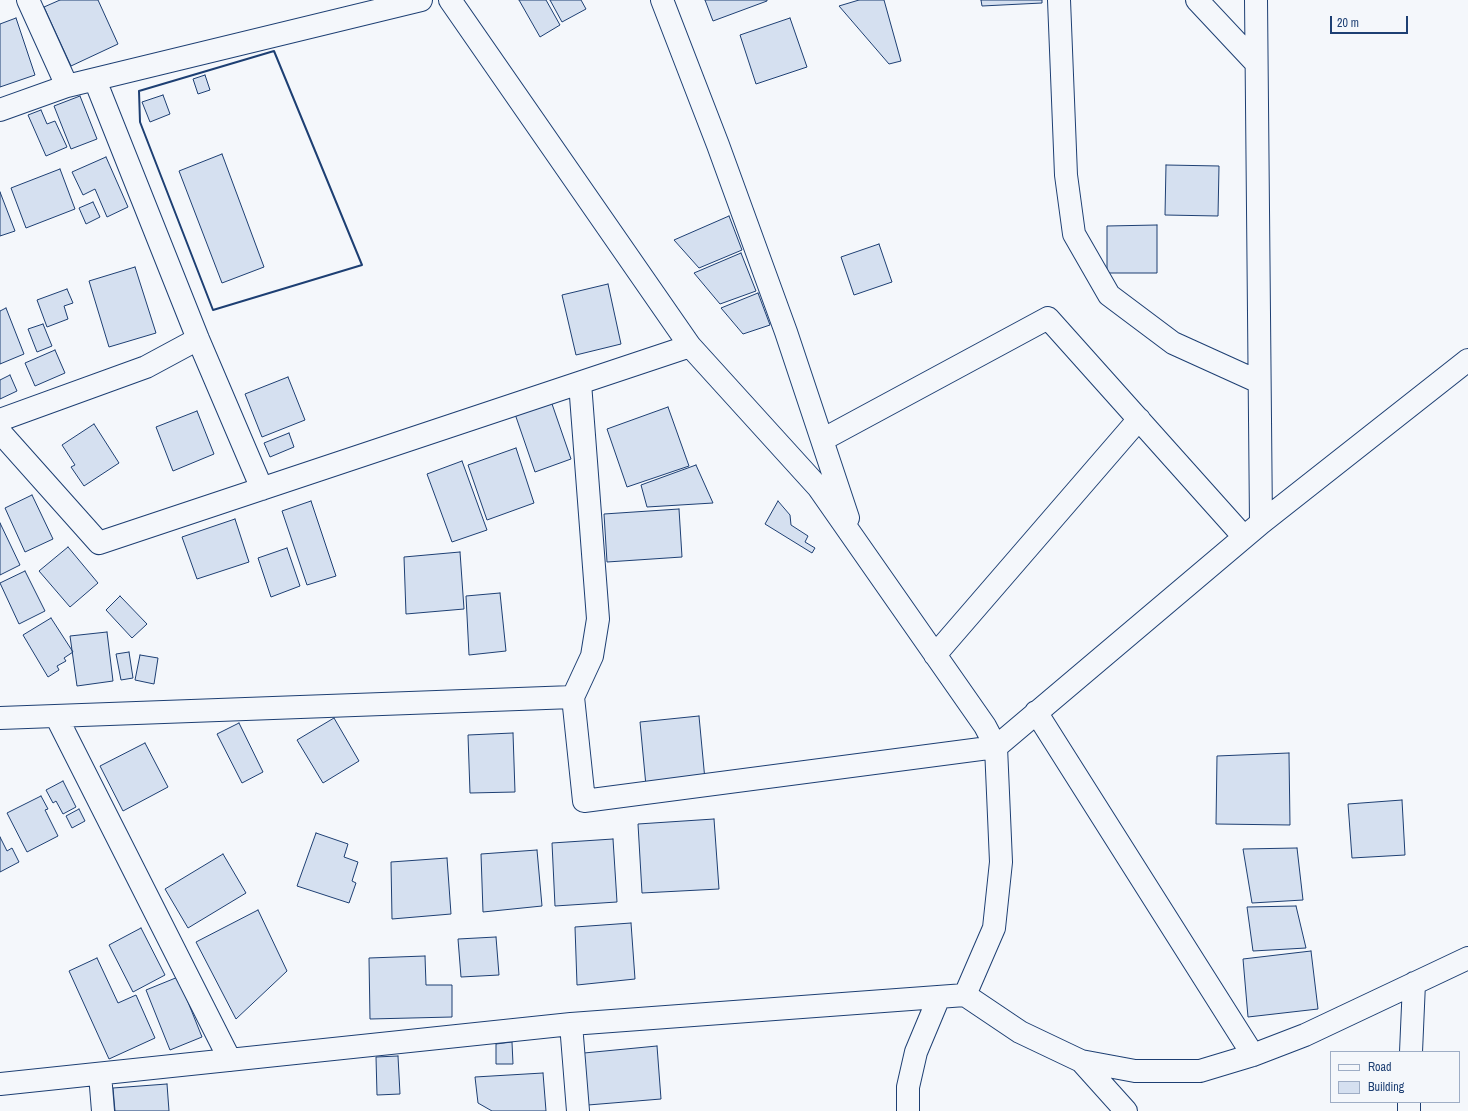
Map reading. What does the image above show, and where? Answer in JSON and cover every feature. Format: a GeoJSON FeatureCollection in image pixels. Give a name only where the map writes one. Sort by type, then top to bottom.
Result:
{"type":"FeatureCollection","features":[{"type":"Feature","properties":{"kind":"street"},"geometry":{"type":"LineString","coordinates":[[28,0],[67,86]]}},
{"type":"Feature","properties":{"kind":"street"},"geometry":{"type":"LineString","coordinates":[[0,110],[67,86],[421,0]]}},
{"type":"Feature","properties":{"kind":"street"},"geometry":{"type":"LineString","coordinates":[[450,0],[690,346],[818,488],[985,726],[996,747],[1001,862],[994,928],[965,994]]}},
{"type":"Feature","properties":{"kind":"street"},"geometry":{"type":"LineString","coordinates":[[662,0],[721,153],[786,332],[856,543]]}},
{"type":"Feature","properties":{"kind":"street"},"geometry":{"type":"LineString","coordinates":[[1059,0],[1066,176],[1074,234],[1109,295],[1173,343],[1259,382]]}},
{"type":"Feature","properties":{"kind":"street"},"geometry":{"type":"LineString","coordinates":[[1197,0],[1256,64]]}},
{"type":"Feature","properties":{"kind":"street"},"geometry":{"type":"LineString","coordinates":[[1256,0],[1260,523]]}},
{"type":"Feature","properties":{"kind":"street"},"geometry":{"type":"LineString","coordinates":[[96,80],[198,339],[262,489]]}},
{"type":"Feature","properties":{"kind":"street"},"geometry":{"type":"LineString","coordinates":[[822,440],[1048,318],[1244,537]]}},
{"type":"Feature","properties":{"kind":"street"},"geometry":{"type":"LineString","coordinates":[[0,420],[146,367],[198,339]]}},
{"type":"Feature","properties":{"kind":"street"},"geometry":{"type":"LineString","coordinates":[[0,432],[100,543],[690,346]]}},
{"type":"Feature","properties":{"kind":"street"},"geometry":{"type":"LineString","coordinates":[[580,383],[598,619],[592,656],[573,698],[584,802],[996,747],[1260,523],[1464,368]]}},
{"type":"Feature","properties":{"kind":"street"},"geometry":{"type":"LineString","coordinates":[[935,655],[1139,419]]}},
{"type":"Feature","properties":{"kind":"street"},"geometry":{"type":"LineString","coordinates":[[0,718],[573,698]]}},
{"type":"Feature","properties":{"kind":"street"},"geometry":{"type":"LineString","coordinates":[[1036,712],[1253,1055]]}},
{"type":"Feature","properties":{"kind":"street"},"geometry":{"type":"LineString","coordinates":[[56,716],[230,1060]]}},
{"type":"Feature","properties":{"kind":"street"},"geometry":{"type":"LineString","coordinates":[[0,1084],[571,1024],[965,994],[1020,1032],[1081,1061],[1135,1071],[1200,1072],[1253,1055],[1304,1035],[1468,958]]}},
{"type":"Feature","properties":{"kind":"street"},"geometry":{"type":"LineString","coordinates":[[1411,1051],[1414,983]]}},
{"type":"Feature","properties":{"kind":"street"},"geometry":{"type":"LineString","coordinates":[[908,1111],[908,1087],[916,1052],[938,997]]}},
{"type":"Feature","properties":{"kind":"street"},"geometry":{"type":"LineString","coordinates":[[571,1024],[578,1111]]}},
{"type":"Feature","properties":{"kind":"street"},"geometry":{"type":"LineString","coordinates":[[1081,1061],[1126,1111]]}},
{"type":"Feature","properties":{"kind":"street"},"geometry":{"type":"LineString","coordinates":[[100,1074],[103,1111]]}},
{"type":"Feature","properties":{"kind":"building"},"geometry":{"type":"Polygon","coordinates":[[[60,0],[98,0],[118,44],[71,66],[44,7],[60,0]]]}},
{"type":"Feature","properties":{"kind":"building"},"geometry":{"type":"Polygon","coordinates":[[[519,0],[546,0],[560,25],[540,37],[519,0]]]}},
{"type":"Feature","properties":{"kind":"building"},"geometry":{"type":"Polygon","coordinates":[[[550,0],[581,0],[586,9],[562,22],[550,0]]]}},
{"type":"Feature","properties":{"kind":"building"},"geometry":{"type":"Polygon","coordinates":[[[705,0],[767,0],[767,1],[713,21],[705,0]]]}},
{"type":"Feature","properties":{"kind":"building"},"geometry":{"type":"Polygon","coordinates":[[[859,0],[884,0],[901,61],[889,64],[839,6],[859,0]]]}},
{"type":"Feature","properties":{"kind":"building"},"geometry":{"type":"Polygon","coordinates":[[[981,0],[1042,0],[1042,3],[982,6],[981,0]]]}},
{"type":"Feature","properties":{"kind":"building"},"geometry":{"type":"Polygon","coordinates":[[[16,18],[35,75],[0,87],[0,24],[16,18]]]}},
{"type":"Feature","properties":{"kind":"building"},"geometry":{"type":"Polygon","coordinates":[[[790,18],[807,67],[756,84],[740,35],[790,18]]]}},
{"type":"Feature","properties":{"kind":"building"},"geometry":{"type":"Polygon","coordinates":[[[205,75],[210,90],[198,94],[193,79],[205,75]]]}},
{"type":"Feature","properties":{"kind":"building"},"geometry":{"type":"Polygon","coordinates":[[[163,95],[170,114],[150,122],[142,102],[163,95]]]}},
{"type":"Feature","properties":{"kind":"building"},"geometry":{"type":"Polygon","coordinates":[[[80,96],[97,139],[71,149],[54,106],[80,96]]]}},
{"type":"Feature","properties":{"kind":"building"},"geometry":{"type":"Polygon","coordinates":[[[41,110],[47,124],[55,121],[67,147],[46,156],[28,115],[41,110]]]}},
{"type":"Feature","properties":{"kind":"building"},"geometry":{"type":"Polygon","coordinates":[[[222,154],[264,267],[222,283],[179,171],[222,154]]]}},
{"type":"Feature","properties":{"kind":"building"},"geometry":{"type":"Polygon","coordinates":[[[106,157],[128,207],[107,217],[95,189],[83,195],[72,172],[106,157]]]}},
{"type":"Feature","properties":{"kind":"building"},"geometry":{"type":"Polygon","coordinates":[[[1166,165],[1219,166],[1218,216],[1165,215],[1166,165]]]}},
{"type":"Feature","properties":{"kind":"building"},"geometry":{"type":"Polygon","coordinates":[[[60,169],[75,209],[26,228],[11,188],[60,169]]]}},
{"type":"Feature","properties":{"kind":"building"},"geometry":{"type":"Polygon","coordinates":[[[0,192],[15,231],[0,236],[0,192]]]}},
{"type":"Feature","properties":{"kind":"building"},"geometry":{"type":"Polygon","coordinates":[[[93,202],[100,217],[86,224],[79,208],[93,202]]]}},
{"type":"Feature","properties":{"kind":"building"},"geometry":{"type":"Polygon","coordinates":[[[729,216],[742,250],[699,268],[674,240],[729,216]]]}},
{"type":"Feature","properties":{"kind":"building"},"geometry":{"type":"Polygon","coordinates":[[[1157,225],[1157,273],[1107,273],[1107,226],[1157,225]]]}},
{"type":"Feature","properties":{"kind":"building"},"geometry":{"type":"Polygon","coordinates":[[[879,244],[892,282],[854,295],[841,257],[879,244]]]}},
{"type":"Feature","properties":{"kind":"building"},"geometry":{"type":"Polygon","coordinates":[[[741,253],[756,291],[720,304],[694,273],[741,253]]]}},
{"type":"Feature","properties":{"kind":"building"},"geometry":{"type":"Polygon","coordinates":[[[135,267],[156,333],[109,347],[89,281],[135,267]]]}},
{"type":"Feature","properties":{"kind":"building"},"geometry":{"type":"Polygon","coordinates":[[[608,284],[621,344],[576,355],[562,295],[608,284]]]}},
{"type":"Feature","properties":{"kind":"building"},"geometry":{"type":"Polygon","coordinates":[[[67,289],[73,303],[64,306],[68,319],[47,327],[37,300],[67,289]]]}},
{"type":"Feature","properties":{"kind":"building"},"geometry":{"type":"Polygon","coordinates":[[[758,293],[770,325],[743,334],[721,308],[758,293]]]}},
{"type":"Feature","properties":{"kind":"building"},"geometry":{"type":"Polygon","coordinates":[[[6,308],[24,354],[0,364],[0,311],[6,308]]]}},
{"type":"Feature","properties":{"kind":"building"},"geometry":{"type":"Polygon","coordinates":[[[43,324],[52,346],[37,352],[28,329],[43,324]]]}},
{"type":"Feature","properties":{"kind":"building"},"geometry":{"type":"Polygon","coordinates":[[[55,350],[65,373],[35,386],[25,363],[55,350]]]}},
{"type":"Feature","properties":{"kind":"building"},"geometry":{"type":"Polygon","coordinates":[[[10,375],[17,391],[0,399],[0,380],[10,375]]]}},
{"type":"Feature","properties":{"kind":"building"},"geometry":{"type":"Polygon","coordinates":[[[288,377],[305,420],[262,437],[245,394],[288,377]]]}},
{"type":"Feature","properties":{"kind":"building"},"geometry":{"type":"Polygon","coordinates":[[[551,401],[571,459],[535,472],[515,414],[551,401]]]}},
{"type":"Feature","properties":{"kind":"building"},"geometry":{"type":"Polygon","coordinates":[[[668,407],[689,466],[627,487],[607,429],[668,407]]]}},
{"type":"Feature","properties":{"kind":"building"},"geometry":{"type":"Polygon","coordinates":[[[197,411],[214,454],[173,471],[156,427],[197,411]]]}},
{"type":"Feature","properties":{"kind":"building"},"geometry":{"type":"Polygon","coordinates":[[[94,424],[119,463],[84,486],[71,467],[75,465],[62,445],[94,424]]]}},
{"type":"Feature","properties":{"kind":"building"},"geometry":{"type":"Polygon","coordinates":[[[289,433],[294,447],[270,457],[264,443],[289,433]]]}},
{"type":"Feature","properties":{"kind":"building"},"geometry":{"type":"Polygon","coordinates":[[[516,448],[534,503],[487,520],[468,465],[516,448]]]}},
{"type":"Feature","properties":{"kind":"building"},"geometry":{"type":"Polygon","coordinates":[[[462,461],[487,530],[452,542],[427,474],[462,461]]]}},
{"type":"Feature","properties":{"kind":"building"},"geometry":{"type":"Polygon","coordinates":[[[696,465],[713,503],[647,507],[641,485],[696,465]]]}},
{"type":"Feature","properties":{"kind":"building"},"geometry":{"type":"Polygon","coordinates":[[[32,495],[53,539],[25,552],[5,508],[32,495]]]}},
{"type":"Feature","properties":{"kind":"building"},"geometry":{"type":"Polygon","coordinates":[[[311,501],[336,576],[307,585],[282,511],[311,501]]]}},
{"type":"Feature","properties":{"kind":"building"},"geometry":{"type":"Polygon","coordinates":[[[778,501],[790,515],[791,525],[808,536],[805,542],[815,548],[812,553],[765,524],[778,501]]]}},
{"type":"Feature","properties":{"kind":"building"},"geometry":{"type":"Polygon","coordinates":[[[679,509],[682,557],[607,562],[604,514],[679,509]]]}},
{"type":"Feature","properties":{"kind":"building"},"geometry":{"type":"Polygon","coordinates":[[[235,519],[249,562],[197,579],[182,537],[235,519]]]}},
{"type":"Feature","properties":{"kind":"building"},"geometry":{"type":"Polygon","coordinates":[[[0,523],[20,565],[0,575],[0,523]]]}},
{"type":"Feature","properties":{"kind":"building"},"geometry":{"type":"Polygon","coordinates":[[[68,547],[98,583],[70,607],[39,571],[68,547]]]}},
{"type":"Feature","properties":{"kind":"building"},"geometry":{"type":"Polygon","coordinates":[[[287,548],[300,586],[271,597],[258,558],[287,548]]]}},
{"type":"Feature","properties":{"kind":"building"},"geometry":{"type":"Polygon","coordinates":[[[460,552],[464,609],[406,614],[404,557],[460,552]]]}},
{"type":"Feature","properties":{"kind":"building"},"geometry":{"type":"Polygon","coordinates":[[[25,571],[45,611],[19,624],[0,583],[25,571]]]}},
{"type":"Feature","properties":{"kind":"building"},"geometry":{"type":"Polygon","coordinates":[[[500,593],[506,651],[469,655],[466,596],[500,593]]]}},
{"type":"Feature","properties":{"kind":"building"},"geometry":{"type":"Polygon","coordinates":[[[120,596],[147,624],[132,638],[106,610],[120,596]]]}},
{"type":"Feature","properties":{"kind":"building"},"geometry":{"type":"Polygon","coordinates":[[[51,618],[73,652],[64,658],[66,661],[57,666],[59,670],[48,677],[23,635],[51,618]]]}},
{"type":"Feature","properties":{"kind":"building"},"geometry":{"type":"Polygon","coordinates":[[[107,632],[113,681],[77,686],[70,636],[107,632]]]}},
{"type":"Feature","properties":{"kind":"building"},"geometry":{"type":"Polygon","coordinates":[[[129,652],[133,678],[121,680],[116,654],[129,652]]]}},
{"type":"Feature","properties":{"kind":"building"},"geometry":{"type":"Polygon","coordinates":[[[140,655],[158,658],[154,684],[135,680],[140,655]]]}},
{"type":"Feature","properties":{"kind":"building"},"geometry":{"type":"Polygon","coordinates":[[[699,716],[705,780],[646,786],[640,722],[699,716]]]}},
{"type":"Feature","properties":{"kind":"building"},"geometry":{"type":"Polygon","coordinates":[[[334,718],[359,761],[323,783],[297,740],[334,718]]]}},
{"type":"Feature","properties":{"kind":"building"},"geometry":{"type":"Polygon","coordinates":[[[239,723],[263,772],[242,783],[217,734],[239,723]]]}},
{"type":"Feature","properties":{"kind":"building"},"geometry":{"type":"Polygon","coordinates":[[[513,733],[515,792],[470,793],[468,735],[513,733]]]}},
{"type":"Feature","properties":{"kind":"building"},"geometry":{"type":"Polygon","coordinates":[[[145,743],[168,787],[123,811],[100,766],[145,743]]]}},
{"type":"Feature","properties":{"kind":"building"},"geometry":{"type":"Polygon","coordinates":[[[1289,753],[1290,825],[1216,824],[1217,756],[1289,753]]]}},
{"type":"Feature","properties":{"kind":"building"},"geometry":{"type":"Polygon","coordinates":[[[63,781],[76,807],[63,814],[56,801],[53,803],[46,790],[63,781]]]}},
{"type":"Feature","properties":{"kind":"building"},"geometry":{"type":"Polygon","coordinates":[[[41,796],[48,809],[45,810],[58,836],[27,852],[7,813],[41,796]]]}},
{"type":"Feature","properties":{"kind":"building"},"geometry":{"type":"Polygon","coordinates":[[[1402,800],[1405,855],[1352,858],[1348,804],[1402,800]]]}},
{"type":"Feature","properties":{"kind":"building"},"geometry":{"type":"Polygon","coordinates":[[[79,809],[85,821],[72,828],[66,816],[79,809]]]}},
{"type":"Feature","properties":{"kind":"building"},"geometry":{"type":"Polygon","coordinates":[[[714,819],[719,889],[642,893],[638,824],[714,819]]]}},
{"type":"Feature","properties":{"kind":"building"},"geometry":{"type":"Polygon","coordinates":[[[316,833],[348,844],[344,857],[358,862],[352,881],[356,883],[349,903],[297,886],[316,833]]]}},
{"type":"Feature","properties":{"kind":"building"},"geometry":{"type":"Polygon","coordinates":[[[0,837],[7,851],[12,848],[19,862],[0,872],[0,837]]]}},
{"type":"Feature","properties":{"kind":"building"},"geometry":{"type":"Polygon","coordinates":[[[613,839],[617,902],[555,906],[552,843],[613,839]]]}},
{"type":"Feature","properties":{"kind":"building"},"geometry":{"type":"Polygon","coordinates":[[[1297,848],[1303,900],[1252,903],[1243,849],[1297,848]]]}},
{"type":"Feature","properties":{"kind":"building"},"geometry":{"type":"Polygon","coordinates":[[[537,850],[542,906],[483,912],[481,854],[537,850]]]}},
{"type":"Feature","properties":{"kind":"building"},"geometry":{"type":"Polygon","coordinates":[[[223,854],[246,893],[188,928],[165,889],[223,854]]]}},
{"type":"Feature","properties":{"kind":"building"},"geometry":{"type":"Polygon","coordinates":[[[447,858],[451,914],[392,919],[391,862],[447,858]]]}},
{"type":"Feature","properties":{"kind":"building"},"geometry":{"type":"Polygon","coordinates":[[[1296,906],[1306,948],[1253,951],[1247,907],[1296,906]]]}},
{"type":"Feature","properties":{"kind":"building"},"geometry":{"type":"Polygon","coordinates":[[[258,910],[287,971],[236,1019],[196,942],[258,910]]]}},
{"type":"Feature","properties":{"kind":"building"},"geometry":{"type":"Polygon","coordinates":[[[631,923],[635,979],[577,985],[575,927],[631,923]]]}},
{"type":"Feature","properties":{"kind":"building"},"geometry":{"type":"Polygon","coordinates":[[[141,928],[165,975],[133,992],[109,945],[141,928]]]}},
{"type":"Feature","properties":{"kind":"building"},"geometry":{"type":"Polygon","coordinates":[[[496,937],[499,975],[461,977],[458,939],[496,937]]]}},
{"type":"Feature","properties":{"kind":"building"},"geometry":{"type":"Polygon","coordinates":[[[1311,951],[1318,1009],[1248,1017],[1243,959],[1311,951]]]}},
{"type":"Feature","properties":{"kind":"building"},"geometry":{"type":"Polygon","coordinates":[[[425,956],[426,985],[452,985],[452,1017],[370,1019],[369,958],[425,956]]]}},
{"type":"Feature","properties":{"kind":"building"},"geometry":{"type":"Polygon","coordinates":[[[97,958],[118,1003],[136,995],[155,1038],[109,1059],[69,971],[97,958]]]}},
{"type":"Feature","properties":{"kind":"building"},"geometry":{"type":"Polygon","coordinates":[[[178,977],[202,1037],[170,1050],[146,990],[178,977]]]}},
{"type":"Feature","properties":{"kind":"building"},"geometry":{"type":"Polygon","coordinates":[[[512,1042],[513,1064],[496,1064],[496,1044],[512,1042]]]}},
{"type":"Feature","properties":{"kind":"building"},"geometry":{"type":"Polygon","coordinates":[[[657,1046],[661,1099],[588,1105],[584,1053],[657,1046]]]}},
{"type":"Feature","properties":{"kind":"building"},"geometry":{"type":"Polygon","coordinates":[[[398,1056],[400,1094],[377,1095],[376,1057],[398,1056]]]}},
{"type":"Feature","properties":{"kind":"building"},"geometry":{"type":"Polygon","coordinates":[[[543,1073],[546,1111],[492,1111],[478,1103],[475,1077],[543,1073]]]}},
{"type":"Feature","properties":{"kind":"building"},"geometry":{"type":"Polygon","coordinates":[[[167,1084],[169,1111],[115,1111],[113,1088],[167,1084]]]}},
{"type":"Feature","properties":{"kind":"wall"},"geometry":{"type":"LineString","coordinates":[[274,51],[362,265],[213,310],[140,122],[139,91],[274,51]]}}]}
